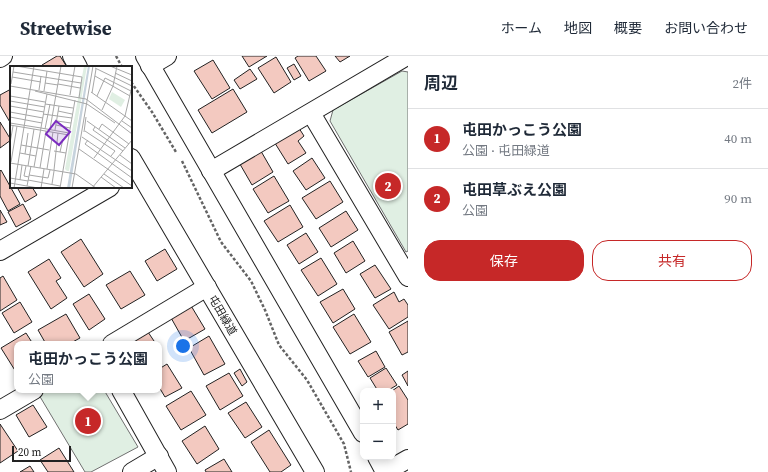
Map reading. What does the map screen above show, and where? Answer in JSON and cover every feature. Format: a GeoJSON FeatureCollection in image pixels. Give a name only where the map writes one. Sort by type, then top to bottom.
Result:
{"type":"FeatureCollection","features":[{"type":"Feature","properties":{"kind":"street"},"geometry":{"type":"LineString","coordinates":[[72,56],[77,66]]}},
{"type":"Feature","properties":{"kind":"street"},"geometry":{"type":"LineString","coordinates":[[167,56],[148,61],[360,428]]}},
{"type":"Feature","properties":{"kind":"street"},"geometry":{"type":"LineString","coordinates":[[211,171],[407,56]]}},
{"type":"Feature","properties":{"kind":"street"},"geometry":{"type":"LineString","coordinates":[[311,112],[408,278]]}},
{"type":"Feature","properties":{"kind":"street","name":"屯田緑道"},"geometry":{"type":"LineString","coordinates":[[134,168],[207,287],[315,472]]}},
{"type":"Feature","properties":{"kind":"street"},"geometry":{"type":"LineString","coordinates":[[0,251],[108,188]]}},
{"type":"Feature","properties":{"kind":"street"},"geometry":{"type":"LineString","coordinates":[[117,341],[207,287]]}},
{"type":"Feature","properties":{"kind":"street"},"geometry":{"type":"LineString","coordinates":[[0,410],[29,393]]}},
{"type":"Feature","properties":{"kind":"street"},"geometry":{"type":"LineString","coordinates":[[123,393],[168,472]]}},
{"type":"Feature","properties":{"kind":"street"},"geometry":{"type":"LineString","coordinates":[[132,472],[158,456]]}},
{"type":"Feature","properties":{"kind":"street"},"geometry":{"type":"LineString","coordinates":[[379,460],[385,472],[408,459]]}},
{"type":"Feature","properties":{"kind":"path"},"geometry":{"type":"LineString","coordinates":[[116,56],[121,66]]}},
{"type":"Feature","properties":{"kind":"path"},"geometry":{"type":"LineString","coordinates":[[132,83],[178,154]]}},
{"type":"Feature","properties":{"kind":"path"},"geometry":{"type":"LineString","coordinates":[[181,160],[221,242],[251,281],[265,310],[279,345],[306,380],[344,444],[351,472]]}},
{"type":"Feature","properties":{"kind":"green space"},"geometry":{"type":"Polygon","coordinates":[[[402,71],[408,72],[408,251],[406,252],[330,121],[333,110],[402,71]]]}},
{"type":"Feature","properties":{"kind":"green space"},"geometry":{"type":"Polygon","coordinates":[[[43,393],[106,393],[138,447],[91,472],[85,472],[39,395],[43,393]]]}},
{"type":"Feature","properties":{"kind":"building"},"geometry":{"type":"Polygon","coordinates":[[[57,56],[60,56],[66,66],[43,66],[42,65],[57,56]]]}},
{"type":"Feature","properties":{"kind":"building"},"geometry":{"type":"Polygon","coordinates":[[[242,56],[267,56],[249,67],[242,56]]]}},
{"type":"Feature","properties":{"kind":"building"},"geometry":{"type":"Polygon","coordinates":[[[298,56],[316,56],[326,71],[309,81],[295,58],[298,56]]]}},
{"type":"Feature","properties":{"kind":"building"},"geometry":{"type":"Polygon","coordinates":[[[335,56],[350,56],[340,62],[335,56]]]}},
{"type":"Feature","properties":{"kind":"building"},"geometry":{"type":"Polygon","coordinates":[[[276,57],[291,82],[274,93],[258,68],[276,57]]]}},
{"type":"Feature","properties":{"kind":"building"},"geometry":{"type":"Polygon","coordinates":[[[213,60],[230,88],[212,99],[194,71],[213,60]]]}},
{"type":"Feature","properties":{"kind":"building"},"geometry":{"type":"Polygon","coordinates":[[[294,64],[301,76],[294,80],[287,68],[294,64]]]}},
{"type":"Feature","properties":{"kind":"building"},"geometry":{"type":"Polygon","coordinates":[[[250,69],[257,79],[240,89],[234,80],[250,69]]]}},
{"type":"Feature","properties":{"kind":"building"},"geometry":{"type":"Polygon","coordinates":[[[233,89],[247,112],[212,133],[198,110],[233,89]]]}},
{"type":"Feature","properties":{"kind":"building"},"geometry":{"type":"Polygon","coordinates":[[[10,90],[10,122],[0,105],[0,95],[10,90]]]}},
{"type":"Feature","properties":{"kind":"building"},"geometry":{"type":"Polygon","coordinates":[[[0,122],[10,141],[0,148],[0,122]]]}},
{"type":"Feature","properties":{"kind":"building"},"geometry":{"type":"Polygon","coordinates":[[[297,125],[304,136],[298,141],[306,153],[288,164],[273,140],[297,125]]]}},
{"type":"Feature","properties":{"kind":"building"},"geometry":{"type":"Polygon","coordinates":[[[258,146],[273,172],[252,185],[237,159],[258,146]]]}},
{"type":"Feature","properties":{"kind":"building"},"geometry":{"type":"Polygon","coordinates":[[[312,158],[325,178],[306,190],[293,171],[312,158]]]}},
{"type":"Feature","properties":{"kind":"building"},"geometry":{"type":"Polygon","coordinates":[[[1,170],[20,204],[8,211],[0,196],[1,170]]]}},
{"type":"Feature","properties":{"kind":"building"},"geometry":{"type":"Polygon","coordinates":[[[274,176],[289,201],[268,213],[253,189],[274,176]]]}},
{"type":"Feature","properties":{"kind":"building"},"geometry":{"type":"Polygon","coordinates":[[[330,181],[343,202],[316,219],[302,198],[330,181]]]}},
{"type":"Feature","properties":{"kind":"building"},"geometry":{"type":"Polygon","coordinates":[[[18,188],[33,188],[37,195],[25,202],[18,188]]]}},
{"type":"Feature","properties":{"kind":"building"},"geometry":{"type":"Polygon","coordinates":[[[23,204],[31,219],[16,227],[8,212],[23,204]]]}},
{"type":"Feature","properties":{"kind":"building"},"geometry":{"type":"Polygon","coordinates":[[[290,205],[303,227],[278,242],[264,221],[290,205]]]}},
{"type":"Feature","properties":{"kind":"building"},"geometry":{"type":"Polygon","coordinates":[[[0,210],[7,222],[0,225],[0,210]]]}},
{"type":"Feature","properties":{"kind":"building"},"geometry":{"type":"Polygon","coordinates":[[[346,211],[358,230],[331,247],[319,228],[346,211]]]}},
{"type":"Feature","properties":{"kind":"building"},"geometry":{"type":"Polygon","coordinates":[[[306,233],[318,252],[299,264],[287,245],[306,233]]]}},
{"type":"Feature","properties":{"kind":"building"},"geometry":{"type":"Polygon","coordinates":[[[81,239],[103,274],[84,287],[61,252],[81,239]]]}},
{"type":"Feature","properties":{"kind":"building"},"geometry":{"type":"Polygon","coordinates":[[[353,241],[365,261],[346,273],[334,253],[353,241]]]}},
{"type":"Feature","properties":{"kind":"building"},"geometry":{"type":"Polygon","coordinates":[[[165,249],[177,269],[157,281],[145,261],[165,249]]]}},
{"type":"Feature","properties":{"kind":"building"},"geometry":{"type":"Polygon","coordinates":[[[321,258],[337,284],[318,296],[301,270],[321,258]]]}},
{"type":"Feature","properties":{"kind":"building"},"geometry":{"type":"Polygon","coordinates":[[[49,259],[61,278],[56,281],[67,298],[51,309],[28,272],[49,259]]]}},
{"type":"Feature","properties":{"kind":"building"},"geometry":{"type":"Polygon","coordinates":[[[375,265],[391,289],[375,298],[360,274],[375,265]]]}},
{"type":"Feature","properties":{"kind":"building"},"geometry":{"type":"Polygon","coordinates":[[[130,271],[145,295],[121,309],[106,285],[130,271]]]}},
{"type":"Feature","properties":{"kind":"building"},"geometry":{"type":"Polygon","coordinates":[[[3,276],[17,300],[0,311],[0,278],[3,276]]]}},
{"type":"Feature","properties":{"kind":"building"},"geometry":{"type":"Polygon","coordinates":[[[343,289],[355,309],[333,323],[320,302],[343,289]]]}},
{"type":"Feature","properties":{"kind":"building"},"geometry":{"type":"Polygon","coordinates":[[[394,292],[399,302],[404,299],[408,305],[408,317],[389,329],[373,305],[394,292]]]}},
{"type":"Feature","properties":{"kind":"building"},"geometry":{"type":"Polygon","coordinates":[[[89,294],[105,319],[89,330],[73,304],[89,294]]]}},
{"type":"Feature","properties":{"kind":"building"},"geometry":{"type":"Polygon","coordinates":[[[20,302],[32,322],[14,333],[2,313],[20,302]]]}},
{"type":"Feature","properties":{"kind":"building"},"geometry":{"type":"Polygon","coordinates":[[[190,304],[205,329],[184,341],[170,316],[190,304]]]}},
{"type":"Feature","properties":{"kind":"building"},"geometry":{"type":"Polygon","coordinates":[[[66,314],[80,338],[74,341],[44,341],[38,330],[66,314]]]}},
{"type":"Feature","properties":{"kind":"building"},"geometry":{"type":"Polygon","coordinates":[[[354,314],[371,342],[350,354],[333,327],[354,314]]]}},
{"type":"Feature","properties":{"kind":"building"},"geometry":{"type":"Polygon","coordinates":[[[408,321],[408,352],[402,355],[389,332],[408,321]]]}},
{"type":"Feature","properties":{"kind":"building"},"geometry":{"type":"Polygon","coordinates":[[[146,329],[154,341],[128,341],[146,329]]]}},
{"type":"Feature","properties":{"kind":"building"},"geometry":{"type":"Polygon","coordinates":[[[26,333],[31,341],[14,341],[14,369],[1,348],[26,333]]]}},
{"type":"Feature","properties":{"kind":"building"},"geometry":{"type":"Polygon","coordinates":[[[209,336],[225,364],[204,375],[189,348],[209,336]]]}},
{"type":"Feature","properties":{"kind":"building"},"geometry":{"type":"Polygon","coordinates":[[[376,351],[385,367],[368,377],[358,361],[376,351]]]}},
{"type":"Feature","properties":{"kind":"building"},"geometry":{"type":"Polygon","coordinates":[[[167,364],[182,388],[165,397],[162,392],[162,367],[167,364]]]}},
{"type":"Feature","properties":{"kind":"building"},"geometry":{"type":"Polygon","coordinates":[[[386,368],[397,385],[392,388],[376,388],[370,378],[386,368]]]}},
{"type":"Feature","properties":{"kind":"building"},"geometry":{"type":"Polygon","coordinates":[[[240,369],[247,382],[242,386],[234,373],[240,369]]]}},
{"type":"Feature","properties":{"kind":"building"},"geometry":{"type":"Polygon","coordinates":[[[408,371],[408,386],[402,375],[408,371]]]}},
{"type":"Feature","properties":{"kind":"building"},"geometry":{"type":"Polygon","coordinates":[[[229,373],[243,396],[220,410],[206,386],[229,373]]]}},
{"type":"Feature","properties":{"kind":"building"},"geometry":{"type":"Polygon","coordinates":[[[399,386],[408,400],[408,424],[398,430],[396,427],[396,388],[399,386]]]}},
{"type":"Feature","properties":{"kind":"building"},"geometry":{"type":"Polygon","coordinates":[[[191,391],[206,415],[181,430],[166,406],[191,391]]]}},
{"type":"Feature","properties":{"kind":"building"},"geometry":{"type":"Polygon","coordinates":[[[246,402],[262,427],[245,438],[228,413],[246,402]]]}},
{"type":"Feature","properties":{"kind":"building"},"geometry":{"type":"Polygon","coordinates":[[[33,405],[47,427],[29,437],[16,415],[33,405]]]}},
{"type":"Feature","properties":{"kind":"building"},"geometry":{"type":"Polygon","coordinates":[[[0,424],[18,451],[0,463],[0,424]]]}},
{"type":"Feature","properties":{"kind":"building"},"geometry":{"type":"Polygon","coordinates":[[[205,426],[219,449],[197,464],[182,441],[205,426]]]}},
{"type":"Feature","properties":{"kind":"building"},"geometry":{"type":"Polygon","coordinates":[[[269,430],[291,465],[281,472],[270,472],[251,442],[269,430]]]}},
{"type":"Feature","properties":{"kind":"building"},"geometry":{"type":"Polygon","coordinates":[[[59,448],[74,472],[48,472],[40,460],[59,448]]]}},
{"type":"Feature","properties":{"kind":"building"},"geometry":{"type":"Polygon","coordinates":[[[224,459],[232,472],[206,472],[205,470],[224,459]]]}},
{"type":"Feature","properties":{"kind":"building"},"geometry":{"type":"Polygon","coordinates":[[[30,466],[34,472],[20,472],[30,466]]]}},
{"type":"Feature","properties":{"kind":"place","name":"屯田草ぶえ公園"},"geometry":{"type":"Point","coordinates":[388,186]}},
{"type":"Feature","properties":{"kind":"place","name":"屯田かっこう公園"},"geometry":{"type":"Point","coordinates":[88,421]}}]}
